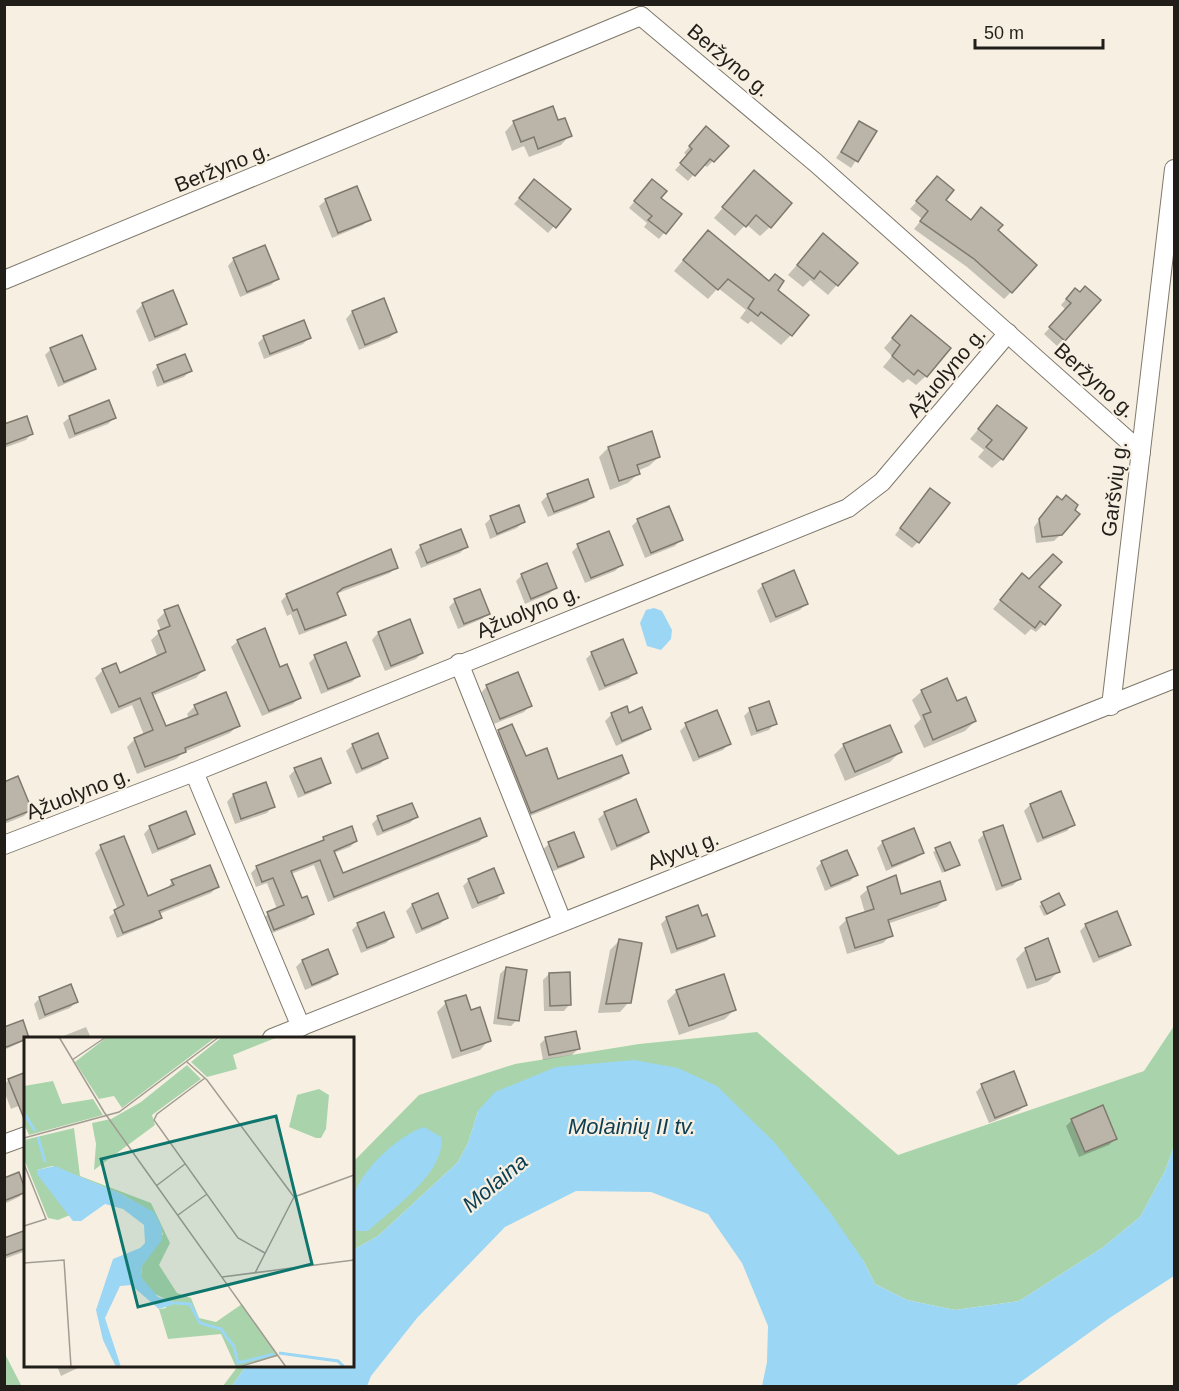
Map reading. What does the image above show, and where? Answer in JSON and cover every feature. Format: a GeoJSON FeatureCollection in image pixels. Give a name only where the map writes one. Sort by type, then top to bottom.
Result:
{"type":"FeatureCollection","features":[{"type":"Feature","properties":{"kind":"street","name":"Beržyno g."},"geometry":{"type":"LineString","coordinates":[[4,280],[640,10],[1141,452]]}},
{"type":"Feature","properties":{"kind":"street","name":"Garšvių g."},"geometry":{"type":"LineString","coordinates":[[1111,706],[1174,169]]}},
{"type":"Feature","properties":{"kind":"street","name":"Ąžuolyno g."},"geometry":{"type":"LineString","coordinates":[[4,845],[194,772],[459,663],[848,508],[882,482],[1008,333]]}},
{"type":"Feature","properties":{"kind":"street"},"geometry":{"type":"LineString","coordinates":[[459,663],[562,921]]}},
{"type":"Feature","properties":{"kind":"street","name":"Alyvų g."},"geometry":{"type":"LineString","coordinates":[[275,1037],[1174,679]]}},
{"type":"Feature","properties":{"kind":"street"},"geometry":{"type":"LineString","coordinates":[[194,772],[301,1027]]}},
{"type":"Feature","properties":{"kind":"street"},"geometry":{"type":"LineString","coordinates":[[4,1144],[24,1137]]}},
{"type":"Feature","properties":{"kind":"green space"},"geometry":{"type":"Polygon","coordinates":[[[1174,1026],[1174,1146],[1165,1171],[1140,1217],[1102,1248],[1019,1301],[955,1310],[907,1300],[875,1284],[863,1260],[478,1111],[468,1143],[458,1162],[378,1236],[354,1249],[354,1161],[419,1095],[515,1064],[639,1044],[757,1032],[898,1155],[1144,1071],[1174,1026]]]}},
{"type":"Feature","properties":{"kind":"green space"},"geometry":{"type":"Polygon","coordinates":[[[4,1352],[21,1385],[22,1386],[5,1386],[4,1352]]]}},
{"type":"Feature","properties":{"kind":"green space"},"geometry":{"type":"Polygon","coordinates":[[[237,1367],[245,1367],[232,1386],[223,1386],[237,1367]]]}},
{"type":"Feature","properties":{"kind":"water"},"geometry":{"type":"Polygon","coordinates":[[[654,608],[662,611],[672,630],[671,639],[661,650],[647,646],[640,623],[646,610],[654,608]]]}},
{"type":"Feature","properties":{"kind":"water","name":"Molainių II tv."},"geometry":{"type":"Polygon","coordinates":[[[634,1060],[678,1068],[717,1086],[775,1143],[830,1212],[863,1260],[875,1284],[907,1300],[955,1310],[1019,1301],[1102,1248],[1140,1217],[1165,1171],[1174,1146],[1174,1276],[1111,1317],[1015,1386],[762,1386],[767,1362],[768,1326],[742,1263],[708,1214],[651,1192],[576,1191],[505,1227],[417,1318],[371,1376],[367,1386],[232,1386],[245,1367],[354,1367],[354,1249],[378,1236],[458,1162],[468,1143],[478,1111],[495,1092],[556,1067],[634,1060]]]}},
{"type":"Feature","properties":{"kind":"water"},"geometry":{"type":"Polygon","coordinates":[[[424,1127],[441,1137],[441,1150],[436,1163],[416,1189],[368,1231],[357,1231],[354,1227],[355,1191],[380,1157],[402,1138],[424,1127]]]}},
{"type":"Feature","properties":{"kind":"building"},"geometry":{"type":"Polygon","coordinates":[[[553,106],[558,120],[565,118],[572,136],[538,149],[534,137],[521,142],[513,121],[553,106]]]}},
{"type":"Feature","properties":{"kind":"building"},"geometry":{"type":"Polygon","coordinates":[[[859,121],[877,131],[858,162],[841,152],[859,121]]]}},
{"type":"Feature","properties":{"kind":"building"},"geometry":{"type":"Polygon","coordinates":[[[706,126],[729,146],[714,162],[710,159],[695,176],[680,163],[692,149],[689,146],[706,126]]]}},
{"type":"Feature","properties":{"kind":"building"},"geometry":{"type":"Polygon","coordinates":[[[754,170],[792,203],[771,228],[756,215],[746,227],[722,207],[754,170]]]}},
{"type":"Feature","properties":{"kind":"building"},"geometry":{"type":"Polygon","coordinates":[[[937,176],[954,190],[946,200],[971,220],[981,207],[1003,225],[998,230],[1037,265],[1012,293],[974,259],[920,221],[928,211],[916,201],[937,176]]]}},
{"type":"Feature","properties":{"kind":"building"},"geometry":{"type":"Polygon","coordinates":[[[534,179],[571,209],[556,228],[519,198],[534,179]]]}},
{"type":"Feature","properties":{"kind":"building"},"geometry":{"type":"Polygon","coordinates":[[[652,179],[667,191],[661,198],[682,214],[666,234],[648,220],[652,216],[634,201],[652,179]]]}},
{"type":"Feature","properties":{"kind":"building"},"geometry":{"type":"Polygon","coordinates":[[[357,186],[371,220],[338,233],[325,199],[357,186]]]}},
{"type":"Feature","properties":{"kind":"building"},"geometry":{"type":"Polygon","coordinates":[[[708,230],[769,281],[775,274],[784,281],[778,290],[809,315],[792,336],[761,312],[758,316],[748,308],[754,299],[728,279],[718,290],[683,260],[708,230]]]}},
{"type":"Feature","properties":{"kind":"building"},"geometry":{"type":"Polygon","coordinates":[[[823,233],[858,263],[838,286],[820,271],[814,279],[797,265],[823,233]]]}},
{"type":"Feature","properties":{"kind":"building"},"geometry":{"type":"Polygon","coordinates":[[[265,245],[279,279],[247,292],[233,258],[265,245]]]}},
{"type":"Feature","properties":{"kind":"building"},"geometry":{"type":"Polygon","coordinates":[[[1085,286],[1101,300],[1065,341],[1049,327],[1071,303],[1066,299],[1075,288],[1080,292],[1085,286]]]}},
{"type":"Feature","properties":{"kind":"building"},"geometry":{"type":"Polygon","coordinates":[[[173,290],[187,324],[155,337],[142,303],[173,290]]]}},
{"type":"Feature","properties":{"kind":"building"},"geometry":{"type":"Polygon","coordinates":[[[384,298],[397,332],[365,345],[352,311],[384,298]]]}},
{"type":"Feature","properties":{"kind":"building"},"geometry":{"type":"Polygon","coordinates":[[[911,315],[951,348],[927,377],[918,370],[914,375],[892,356],[900,345],[892,338],[911,315]]]}},
{"type":"Feature","properties":{"kind":"building"},"geometry":{"type":"Polygon","coordinates":[[[304,320],[311,338],[270,354],[263,336],[304,320]]]}},
{"type":"Feature","properties":{"kind":"building"},"geometry":{"type":"Polygon","coordinates":[[[82,335],[96,369],[64,382],[50,348],[82,335]]]}},
{"type":"Feature","properties":{"kind":"building"},"geometry":{"type":"Polygon","coordinates":[[[185,354],[192,371],[164,382],[157,365],[185,354]]]}},
{"type":"Feature","properties":{"kind":"building"},"geometry":{"type":"Polygon","coordinates":[[[109,400],[116,418],[75,434],[69,416],[109,400]]]}},
{"type":"Feature","properties":{"kind":"building"},"geometry":{"type":"Polygon","coordinates":[[[997,405],[1027,428],[1003,460],[986,447],[992,440],[978,429],[997,405]]]}},
{"type":"Feature","properties":{"kind":"building"},"geometry":{"type":"Polygon","coordinates":[[[27,416],[33,434],[4,445],[4,424],[27,416]]]}},
{"type":"Feature","properties":{"kind":"building"},"geometry":{"type":"Polygon","coordinates":[[[652,431],[660,457],[637,465],[640,474],[619,481],[608,447],[652,431]]]}},
{"type":"Feature","properties":{"kind":"building"},"geometry":{"type":"Polygon","coordinates":[[[588,479],[594,497],[554,512],[547,494],[588,479]]]}},
{"type":"Feature","properties":{"kind":"building"},"geometry":{"type":"Polygon","coordinates":[[[930,488],[950,503],[919,543],[900,528],[930,488]]]}},
{"type":"Feature","properties":{"kind":"building"},"geometry":{"type":"Polygon","coordinates":[[[1066,495],[1078,505],[1075,510],[1080,514],[1062,535],[1042,537],[1039,519],[1057,496],[1062,500],[1066,495]]]}},
{"type":"Feature","properties":{"kind":"building"},"geometry":{"type":"Polygon","coordinates":[[[519,505],[525,522],[497,534],[490,516],[519,505]]]}},
{"type":"Feature","properties":{"kind":"building"},"geometry":{"type":"Polygon","coordinates":[[[669,506],[683,540],[651,553],[637,519],[669,506]]]}},
{"type":"Feature","properties":{"kind":"building"},"geometry":{"type":"Polygon","coordinates":[[[461,529],[468,547],[427,563],[420,545],[461,529]]]}},
{"type":"Feature","properties":{"kind":"building"},"geometry":{"type":"Polygon","coordinates":[[[609,531],[623,565],[591,578],[577,544],[609,531]]]}},
{"type":"Feature","properties":{"kind":"building"},"geometry":{"type":"Polygon","coordinates":[[[391,549],[398,568],[343,588],[337,593],[346,615],[305,630],[297,609],[293,611],[286,594],[391,549]]]}},
{"type":"Feature","properties":{"kind":"building"},"geometry":{"type":"Polygon","coordinates":[[[1053,554],[1062,562],[1039,587],[1061,605],[1045,625],[1040,621],[1035,628],[1000,600],[1022,573],[1029,579],[1053,554]]]}},
{"type":"Feature","properties":{"kind":"building"},"geometry":{"type":"Polygon","coordinates":[[[547,563],[557,588],[531,599],[521,574],[547,563]]]}},
{"type":"Feature","properties":{"kind":"building"},"geometry":{"type":"Polygon","coordinates":[[[794,570],[808,604],[776,617],[762,584],[794,570]]]}},
{"type":"Feature","properties":{"kind":"building"},"geometry":{"type":"Polygon","coordinates":[[[480,589],[490,614],[464,624],[454,599],[480,589]]]}},
{"type":"Feature","properties":{"kind":"building"},"geometry":{"type":"Polygon","coordinates":[[[178,605],[205,670],[152,693],[166,726],[198,714],[194,705],[226,692],[240,726],[185,748],[186,752],[145,767],[134,738],[153,730],[140,698],[119,707],[102,669],[116,663],[120,673],[166,652],[158,631],[170,626],[164,610],[178,605]]]}},
{"type":"Feature","properties":{"kind":"building"},"geometry":{"type":"Polygon","coordinates":[[[410,619],[423,653],[391,666],[378,632],[410,619]]]}},
{"type":"Feature","properties":{"kind":"building"},"geometry":{"type":"Polygon","coordinates":[[[265,628],[280,667],[287,664],[301,698],[269,711],[237,640],[265,628]]]}},
{"type":"Feature","properties":{"kind":"building"},"geometry":{"type":"Polygon","coordinates":[[[623,639],[637,673],[605,686],[591,652],[623,639]]]}},
{"type":"Feature","properties":{"kind":"building"},"geometry":{"type":"Polygon","coordinates":[[[346,642],[360,676],[328,689],[314,655],[346,642]]]}},
{"type":"Feature","properties":{"kind":"building"},"geometry":{"type":"Polygon","coordinates":[[[518,672],[532,706],[500,719],[486,685],[518,672]]]}},
{"type":"Feature","properties":{"kind":"building"},"geometry":{"type":"Polygon","coordinates":[[[947,678],[957,701],[966,697],[976,721],[933,740],[923,715],[931,712],[921,690],[947,678]]]}},
{"type":"Feature","properties":{"kind":"building"},"geometry":{"type":"Polygon","coordinates":[[[769,701],[777,724],[757,731],[749,708],[769,701]]]}},
{"type":"Feature","properties":{"kind":"building"},"geometry":{"type":"Polygon","coordinates":[[[627,706],[629,713],[642,707],[651,729],[622,741],[611,713],[627,706]]]}},
{"type":"Feature","properties":{"kind":"building"},"geometry":{"type":"Polygon","coordinates":[[[717,710],[731,744],[699,757],[685,723],[717,710]]]}},
{"type":"Feature","properties":{"kind":"building"},"geometry":{"type":"Polygon","coordinates":[[[512,724],[526,756],[547,748],[558,779],[622,755],[629,773],[531,813],[498,730],[512,724]]]}},
{"type":"Feature","properties":{"kind":"building"},"geometry":{"type":"Polygon","coordinates":[[[890,725],[902,752],[855,772],[843,744],[890,725]]]}},
{"type":"Feature","properties":{"kind":"building"},"geometry":{"type":"Polygon","coordinates":[[[378,733],[388,758],[362,769],[352,744],[378,733]]]}},
{"type":"Feature","properties":{"kind":"building"},"geometry":{"type":"Polygon","coordinates":[[[321,758],[331,783],[305,793],[294,768],[321,758]]]}},
{"type":"Feature","properties":{"kind":"building"},"geometry":{"type":"Polygon","coordinates":[[[18,776],[32,810],[4,821],[4,782],[18,776]]]}},
{"type":"Feature","properties":{"kind":"building"},"geometry":{"type":"Polygon","coordinates":[[[266,782],[275,807],[241,819],[233,794],[266,782]]]}},
{"type":"Feature","properties":{"kind":"building"},"geometry":{"type":"Polygon","coordinates":[[[1061,791],[1075,825],[1043,838],[1030,804],[1061,791]]]}},
{"type":"Feature","properties":{"kind":"building"},"geometry":{"type":"Polygon","coordinates":[[[636,799],[649,832],[617,846],[604,812],[636,799]]]}},
{"type":"Feature","properties":{"kind":"building"},"geometry":{"type":"Polygon","coordinates":[[[412,803],[418,817],[383,831],[377,816],[412,803]]]}},
{"type":"Feature","properties":{"kind":"building"},"geometry":{"type":"Polygon","coordinates":[[[186,811],[195,834],[158,849],[149,826],[186,811]]]}},
{"type":"Feature","properties":{"kind":"building"},"geometry":{"type":"Polygon","coordinates":[[[480,818],[487,836],[334,897],[320,860],[291,871],[302,898],[307,896],[314,914],[274,930],[267,912],[284,905],[273,878],[262,882],[256,866],[324,840],[323,837],[352,826],[357,841],[334,851],[343,873],[480,818]]]}},
{"type":"Feature","properties":{"kind":"building"},"geometry":{"type":"Polygon","coordinates":[[[1003,825],[1021,879],[1002,886],[983,832],[1003,825]]]}},
{"type":"Feature","properties":{"kind":"building"},"geometry":{"type":"Polygon","coordinates":[[[914,828],[924,853],[892,866],[882,841],[914,828]]]}},
{"type":"Feature","properties":{"kind":"building"},"geometry":{"type":"Polygon","coordinates":[[[574,832],[584,857],[558,867],[548,842],[574,832]]]}},
{"type":"Feature","properties":{"kind":"building"},"geometry":{"type":"Polygon","coordinates":[[[124,836],[148,896],[174,885],[171,880],[210,865],[219,887],[159,911],[162,918],[123,933],[114,910],[124,905],[100,845],[124,836]]]}},
{"type":"Feature","properties":{"kind":"building"},"geometry":{"type":"Polygon","coordinates":[[[950,842],[960,865],[945,871],[935,848],[950,842]]]}},
{"type":"Feature","properties":{"kind":"building"},"geometry":{"type":"Polygon","coordinates":[[[847,850],[858,875],[831,886],[821,861],[847,850]]]}},
{"type":"Feature","properties":{"kind":"building"},"geometry":{"type":"Polygon","coordinates":[[[494,868],[504,893],[478,903],[468,879],[494,868]]]}},
{"type":"Feature","properties":{"kind":"building"},"geometry":{"type":"Polygon","coordinates":[[[896,875],[901,894],[940,881],[946,900],[888,920],[893,936],[855,948],[846,918],[874,909],[867,887],[896,875]]]}},
{"type":"Feature","properties":{"kind":"building"},"geometry":{"type":"Polygon","coordinates":[[[438,893],[448,918],[422,929],[412,904],[438,893]]]}},
{"type":"Feature","properties":{"kind":"building"},"geometry":{"type":"Polygon","coordinates":[[[1059,893],[1065,905],[1047,914],[1041,902],[1059,893]]]}},
{"type":"Feature","properties":{"kind":"building"},"geometry":{"type":"Polygon","coordinates":[[[698,905],[702,916],[707,914],[715,936],[677,949],[666,917],[698,905]]]}},
{"type":"Feature","properties":{"kind":"building"},"geometry":{"type":"Polygon","coordinates":[[[1117,911],[1131,945],[1099,957],[1085,924],[1117,911]]]}},
{"type":"Feature","properties":{"kind":"building"},"geometry":{"type":"Polygon","coordinates":[[[384,912],[394,937],[367,948],[357,923],[384,912]]]}},
{"type":"Feature","properties":{"kind":"building"},"geometry":{"type":"Polygon","coordinates":[[[1048,938],[1060,972],[1036,980],[1025,948],[1048,938]]]}},
{"type":"Feature","properties":{"kind":"building"},"geometry":{"type":"Polygon","coordinates":[[[619,939],[642,943],[631,1003],[606,1004],[619,939]]]}},
{"type":"Feature","properties":{"kind":"building"},"geometry":{"type":"Polygon","coordinates":[[[328,949],[338,974],[312,985],[302,960],[328,949]]]}},
{"type":"Feature","properties":{"kind":"building"},"geometry":{"type":"Polygon","coordinates":[[[506,967],[527,970],[519,1021],[498,1018],[506,967]]]}},
{"type":"Feature","properties":{"kind":"building"},"geometry":{"type":"Polygon","coordinates":[[[570,972],[571,1005],[550,1006],[549,973],[570,972]]]}},
{"type":"Feature","properties":{"kind":"building"},"geometry":{"type":"Polygon","coordinates":[[[724,974],[736,1010],[689,1026],[676,990],[724,974]]]}},
{"type":"Feature","properties":{"kind":"building"},"geometry":{"type":"Polygon","coordinates":[[[71,984],[78,1002],[45,1015],[39,997],[71,984]]]}},
{"type":"Feature","properties":{"kind":"building"},"geometry":{"type":"Polygon","coordinates":[[[466,995],[471,1010],[480,1007],[491,1041],[461,1051],[445,1001],[466,995]]]}},
{"type":"Feature","properties":{"kind":"building"},"geometry":{"type":"Polygon","coordinates":[[[23,1020],[29,1037],[24,1037],[24,1040],[4,1048],[4,1027],[23,1020]]]}},
{"type":"Feature","properties":{"kind":"building"},"geometry":{"type":"Polygon","coordinates":[[[576,1031],[580,1049],[549,1055],[545,1037],[576,1031]]]}},
{"type":"Feature","properties":{"kind":"building"},"geometry":{"type":"Polygon","coordinates":[[[1014,1071],[1027,1105],[995,1118],[981,1084],[1014,1071]]]}},
{"type":"Feature","properties":{"kind":"building"},"geometry":{"type":"Polygon","coordinates":[[[24,1073],[24,1119],[8,1079],[24,1073]]]}},
{"type":"Feature","properties":{"kind":"building"},"geometry":{"type":"Polygon","coordinates":[[[1103,1105],[1117,1139],[1085,1152],[1071,1119],[1103,1105]]]}},
{"type":"Feature","properties":{"kind":"building"},"geometry":{"type":"Polygon","coordinates":[[[19,1172],[24,1193],[4,1201],[4,1178],[19,1172]]]}},
{"type":"Feature","properties":{"kind":"building"},"geometry":{"type":"Polygon","coordinates":[[[24,1231],[24,1249],[4,1256],[4,1238],[24,1231]]]}},
{"type":"Feature","properties":{"kind":"water label","name":"Molaina"},"geometry":{"type":"Point","coordinates":[495,1183]}}]}
